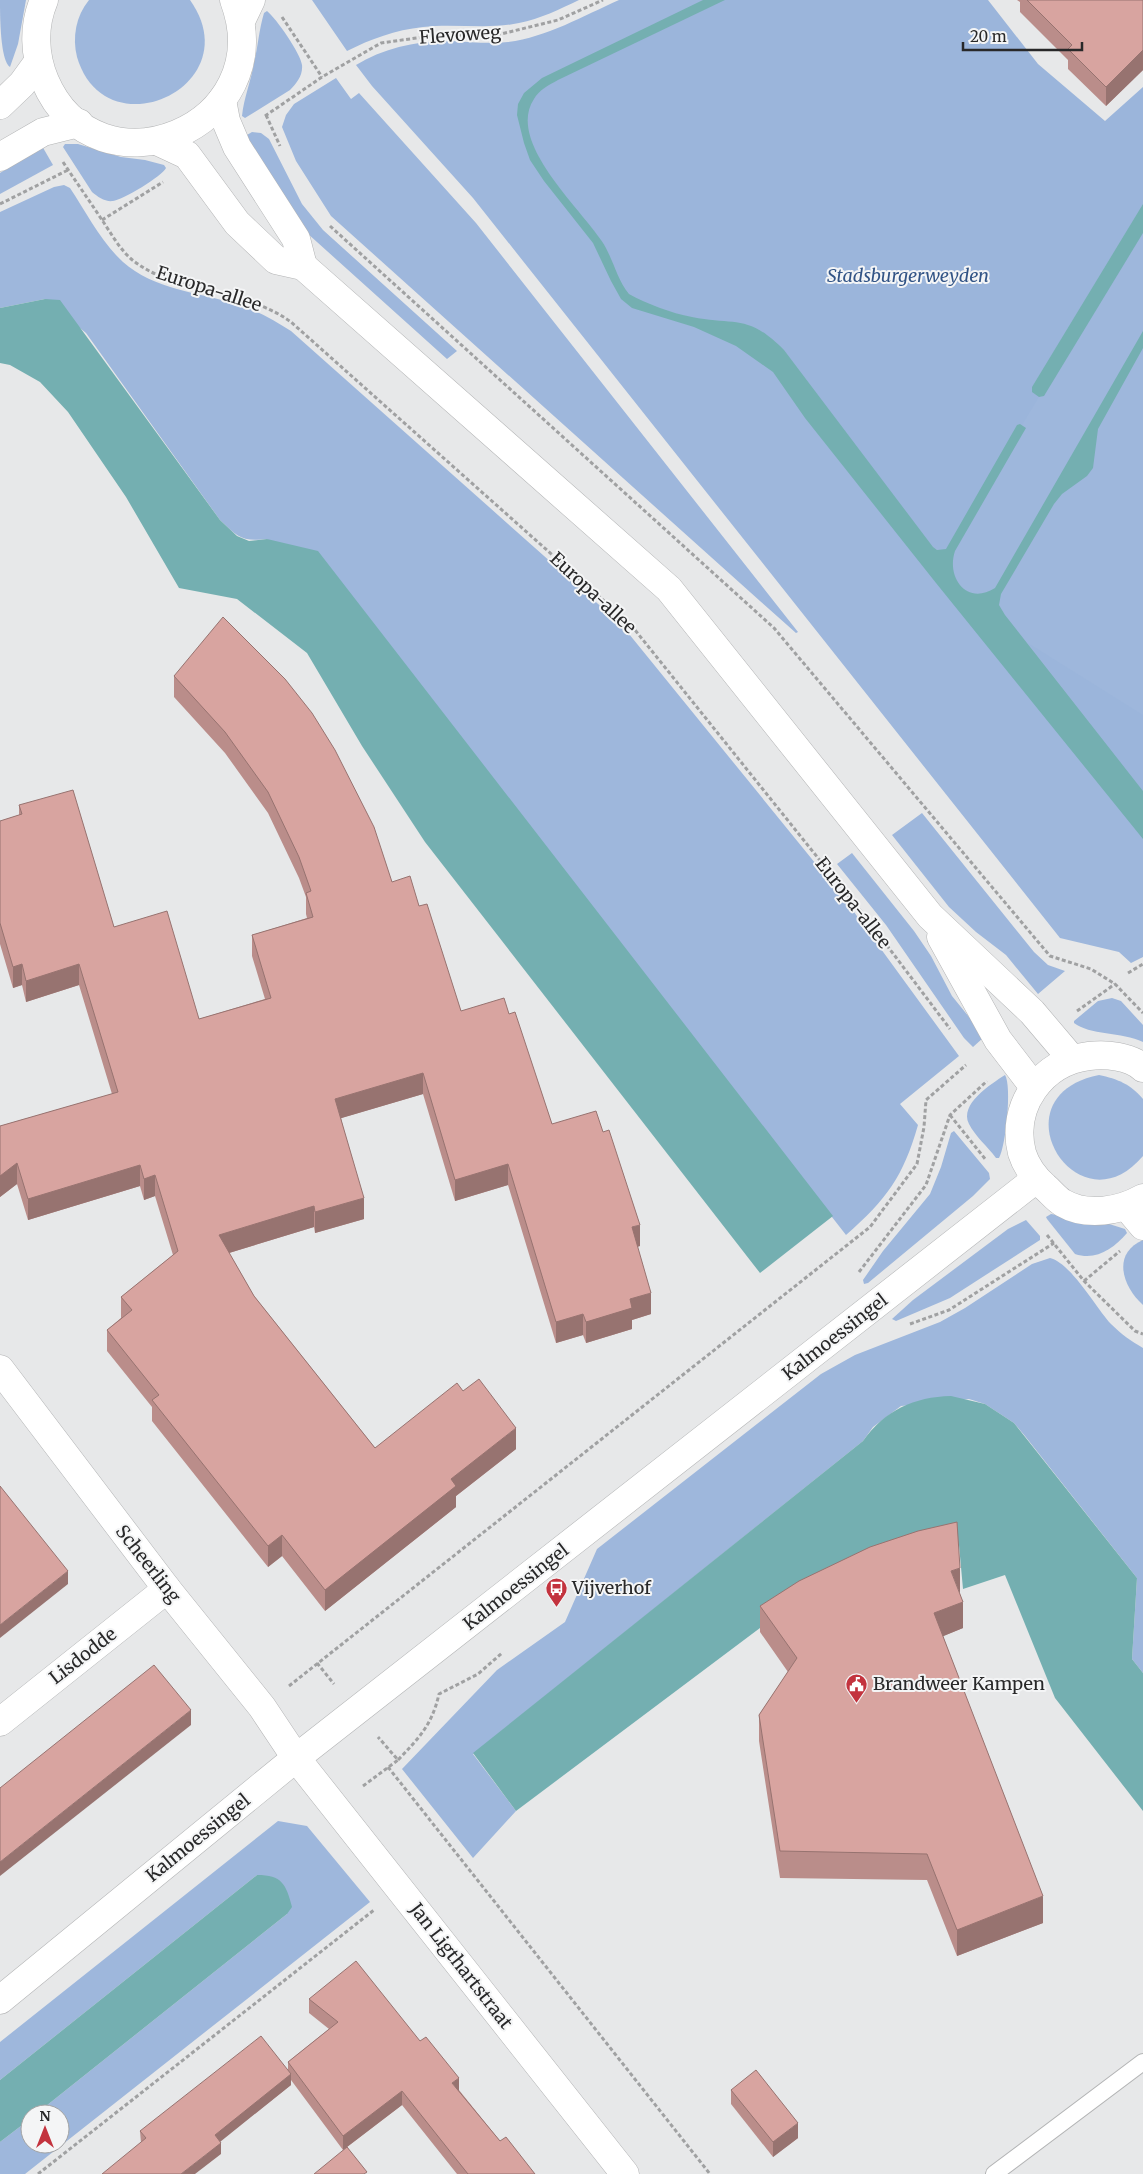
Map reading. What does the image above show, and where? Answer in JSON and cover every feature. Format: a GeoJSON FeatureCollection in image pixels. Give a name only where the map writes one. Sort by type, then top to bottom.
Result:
{"type":"FeatureCollection","features":[{"type":"Feature","properties":{"kind":"main road"},"geometry":{"type":"LineString","coordinates":[[44,0],[36,32],[38,62],[53,96],[79,123],[91,131],[116,140],[144,142],[176,136],[194,127],[222,100],[230,88],[240,63],[242,7]]}},
{"type":"Feature","properties":{"kind":"main road"},"geometry":{"type":"LineString","coordinates":[[0,105],[22,84],[38,62]]}},
{"type":"Feature","properties":{"kind":"main road"},"geometry":{"type":"LineString","coordinates":[[222,100],[226,121],[235,142],[296,239],[303,266]]}},
{"type":"Feature","properties":{"kind":"main road"},"geometry":{"type":"LineString","coordinates":[[0,157],[43,132],[79,123]]}},
{"type":"Feature","properties":{"kind":"main road"},"geometry":{"type":"LineString","coordinates":[[157,141],[186,155],[237,223],[276,260],[303,266],[669,590],[930,916],[1032,1012],[1071,1058]]}},
{"type":"Feature","properties":{"kind":"main road"},"geometry":{"type":"LineString","coordinates":[[930,916],[998,1040],[1034,1087]]}},
{"type":"Feature","properties":{"kind":"main road"},"geometry":{"type":"LineString","coordinates":[[1138,1211],[1094,1212],[1063,1203],[1036,1179],[1022,1153],[1021,1119],[1034,1087],[1050,1069],[1071,1058],[1105,1054],[1138,1064],[1143,1068]]}},
{"type":"Feature","properties":{"kind":"main road","name":"Kalmoessingel"},"geometry":{"type":"LineString","coordinates":[[0,2000],[296,1758],[1036,1179]]}},
{"type":"Feature","properties":{"kind":"main road","name":"Scheerling"},"geometry":{"type":"LineString","coordinates":[[0,1369],[167,1590],[262,1707],[296,1758]]}},
{"type":"Feature","properties":{"kind":"main road","name":"Lisdodde"},"geometry":{"type":"LineString","coordinates":[[0,1722],[167,1590]]}},
{"type":"Feature","properties":{"kind":"main road","name":"Jan Ligthartstraat"},"geometry":{"type":"LineString","coordinates":[[296,1758],[625,2174]]}},
{"type":"Feature","properties":{"kind":"lane"},"geometry":{"type":"LineString","coordinates":[[994,2174],[1143,2062]]}},
{"type":"Feature","properties":{"kind":"path"},"geometry":{"type":"LineString","coordinates":[[589,0],[591,6]]}},
{"type":"Feature","properties":{"kind":"path","name":"Flevoweg"},"geometry":{"type":"LineString","coordinates":[[266,115],[322,77],[381,43],[438,34],[497,35],[558,20],[603,0]]}},
{"type":"Feature","properties":{"kind":"path"},"geometry":{"type":"LineString","coordinates":[[277,10],[322,77]]}},
{"type":"Feature","properties":{"kind":"path","name":"Europa-allee"},"geometry":{"type":"LineString","coordinates":[[0,204],[68,170],[132,260],[143,268],[159,276],[263,306],[279,313],[306,333],[631,625],[867,919],[956,1037]]}},
{"type":"Feature","properties":{"kind":"path"},"geometry":{"type":"LineString","coordinates":[[102,220],[171,177]]}},
{"type":"Feature","properties":{"kind":"path"},"geometry":{"type":"LineString","coordinates":[[1128,973],[1143,964]]}},
{"type":"Feature","properties":{"kind":"path"},"geometry":{"type":"LineString","coordinates":[[1115,984],[1143,1013]]}},
{"type":"Feature","properties":{"kind":"path"},"geometry":{"type":"LineString","coordinates":[[317,1663],[870,1227],[917,1164],[924,1127],[926,1100],[966,1066]]}},
{"type":"Feature","properties":{"kind":"path"},"geometry":{"type":"LineString","coordinates":[[854,1279],[926,1185],[950,1115],[987,1080],[983,1073]]}},
{"type":"Feature","properties":{"kind":"path"},"geometry":{"type":"LineString","coordinates":[[904,1326],[949,1310],[1054,1243],[1084,1281],[1136,1331],[1143,1334]]}},
{"type":"Feature","properties":{"kind":"path"},"geometry":{"type":"LineString","coordinates":[[1084,1281],[1121,1250]]}},
{"type":"Feature","properties":{"kind":"path"},"geometry":{"type":"LineString","coordinates":[[398,1760],[424,1732],[435,1710],[439,1694],[478,1674],[502,1653]]}},
{"type":"Feature","properties":{"kind":"path"},"geometry":{"type":"LineString","coordinates":[[388,1767],[710,2174]]}},
{"type":"Feature","properties":{"kind":"path"},"geometry":{"type":"LineString","coordinates":[[38,2174],[381,1905]]}},
{"type":"Feature","properties":{"kind":"green space"},"geometry":{"type":"Polygon","coordinates":[[[0,0],[26,0],[18,44],[10,67],[2,47],[0,0]]]}},
{"type":"Feature","properties":{"kind":"green space"},"geometry":{"type":"Polygon","coordinates":[[[89,0],[190,0],[204,31],[202,59],[188,81],[167,97],[141,104],[115,101],[92,86],[77,57],[75,42],[78,20],[89,0]]]}},
{"type":"Feature","properties":{"kind":"green space"},"geometry":{"type":"Polygon","coordinates":[[[312,0],[579,0],[542,16],[519,23],[495,26],[413,28],[384,36],[347,51],[312,0]]]}},
{"type":"Feature","properties":{"kind":"green space","name":"Stadsburgerweyden"},"geometry":{"type":"Polygon","coordinates":[[[619,0],[967,0],[1143,181],[1143,957],[1131,963],[1119,952],[1060,938],[473,198],[372,86],[356,65],[389,50],[426,42],[501,43],[537,36],[619,0]]]}},
{"type":"Feature","properties":{"kind":"green space"},"geometry":{"type":"Polygon","coordinates":[[[725,0],[988,0],[1038,64],[1105,121],[1143,87],[1143,204],[1032,387],[1032,392],[1039,397],[1022,425],[1020,424],[946,549],[942,551],[933,547],[784,350],[771,338],[760,330],[741,323],[692,317],[676,313],[652,305],[630,294],[621,281],[601,240],[549,173],[537,153],[530,134],[528,116],[534,99],[541,90],[558,80],[725,0]]]}},
{"type":"Feature","properties":{"kind":"green space"},"geometry":{"type":"Polygon","coordinates":[[[267,11],[282,28],[293,45],[301,60],[302,72],[290,90],[245,118],[242,116],[244,102],[253,70],[262,19],[267,11]]]}},
{"type":"Feature","properties":{"kind":"green space"},"geometry":{"type":"Polygon","coordinates":[[[336,78],[351,99],[359,93],[476,223],[798,632],[796,633],[760,601],[331,216],[296,161],[282,127],[286,115],[294,104],[336,78]]]}},
{"type":"Feature","properties":{"kind":"green space"},"geometry":{"type":"Polygon","coordinates":[[[252,132],[261,133],[269,139],[302,204],[323,230],[457,351],[447,359],[307,233],[246,139],[247,135],[252,132]]]}},
{"type":"Feature","properties":{"kind":"green space"},"geometry":{"type":"Polygon","coordinates":[[[65,144],[78,144],[121,157],[164,165],[166,168],[150,182],[133,192],[118,200],[107,201],[92,192],[63,147],[65,144]]]}},
{"type":"Feature","properties":{"kind":"green space"},"geometry":{"type":"Polygon","coordinates":[[[42,146],[53,165],[0,194],[0,173],[42,146]]]}},
{"type":"Feature","properties":{"kind":"green space"},"geometry":{"type":"Polygon","coordinates":[[[64,185],[70,188],[94,226],[115,254],[135,271],[177,289],[244,306],[291,331],[606,611],[629,634],[846,901],[959,1056],[900,1104],[918,1125],[906,1159],[892,1186],[883,1198],[846,1235],[561,869],[267,539],[252,540],[241,537],[231,531],[220,520],[86,333],[45,299],[0,308],[0,212],[54,187],[64,185]]]}},
{"type":"Feature","properties":{"kind":"green space"},"geometry":{"type":"Polygon","coordinates":[[[1028,643],[1143,715],[1143,791],[1028,643]]]}},
{"type":"Feature","properties":{"kind":"green space"},"geometry":{"type":"Polygon","coordinates":[[[922,813],[1034,952],[1048,965],[1065,971],[1038,994],[1006,955],[976,932],[949,907],[892,835],[922,813]]]}},
{"type":"Feature","properties":{"kind":"green space"},"geometry":{"type":"Polygon","coordinates":[[[852,853],[914,931],[931,956],[952,996],[982,1033],[983,1038],[973,1047],[964,1038],[886,925],[837,864],[852,853]]]}},
{"type":"Feature","properties":{"kind":"green space"},"geometry":{"type":"Polygon","coordinates":[[[1112,998],[1121,1001],[1143,1025],[1143,1042],[1125,1036],[1088,1030],[1074,1023],[1098,1001],[1112,998]]]}},
{"type":"Feature","properties":{"kind":"green space"},"geometry":{"type":"Polygon","coordinates":[[[1005,1075],[1008,1091],[1006,1129],[1002,1151],[999,1158],[996,1158],[978,1137],[969,1124],[967,1117],[968,1109],[978,1095],[1005,1075]]]}},
{"type":"Feature","properties":{"kind":"green space"},"geometry":{"type":"Polygon","coordinates":[[[1099,1075],[1123,1083],[1133,1089],[1143,1099],[1143,1156],[1118,1176],[1093,1179],[1072,1170],[1056,1153],[1049,1130],[1052,1107],[1068,1088],[1099,1075]]]}},
{"type":"Feature","properties":{"kind":"green space"},"geometry":{"type":"Polygon","coordinates":[[[954,1131],[989,1173],[990,1179],[973,1196],[868,1283],[864,1284],[863,1280],[883,1251],[930,1194],[941,1167],[951,1133],[954,1131]]]}},
{"type":"Feature","properties":{"kind":"green space"},"geometry":{"type":"Polygon","coordinates":[[[1051,1214],[1106,1223],[1125,1229],[1127,1233],[1110,1249],[1097,1255],[1083,1256],[1075,1254],[1047,1219],[1046,1217],[1051,1214]]]}},
{"type":"Feature","properties":{"kind":"green space"},"geometry":{"type":"Polygon","coordinates":[[[1026,1220],[1040,1236],[1040,1240],[950,1298],[896,1321],[892,1319],[913,1300],[1008,1229],[1026,1220]]]}},
{"type":"Feature","properties":{"kind":"green space"},"geometry":{"type":"Polygon","coordinates":[[[1143,1240],[1143,1305],[1136,1298],[1126,1280],[1124,1262],[1133,1246],[1143,1240]]]}},
{"type":"Feature","properties":{"kind":"green space"},"geometry":{"type":"Polygon","coordinates":[[[1050,1258],[1066,1268],[1075,1277],[1111,1324],[1143,1348],[1143,1673],[1132,1659],[1137,1578],[1014,1423],[985,1404],[969,1399],[901,1406],[873,1427],[863,1441],[473,1754],[516,1811],[473,1858],[402,1769],[497,1670],[565,1622],[597,1549],[821,1374],[855,1355],[940,1322],[1032,1264],[1050,1258]]]}},
{"type":"Feature","properties":{"kind":"green space"},"geometry":{"type":"Polygon","coordinates":[[[278,1821],[307,1826],[370,1902],[70,2139],[70,2104],[49,2104],[287,1914],[257,1875],[0,2080],[0,2042],[278,1821]]]}},
{"type":"Feature","properties":{"kind":"green space"},"geometry":{"type":"Polygon","coordinates":[[[20,2127],[20,2154],[50,2154],[25,2174],[0,2174],[0,2142],[20,2127]]]}},
{"type":"Feature","properties":{"kind":"shaded area"},"geometry":{"type":"Polygon","coordinates":[[[703,0],[725,0],[544,88],[534,99],[528,116],[530,134],[537,153],[549,173],[601,240],[629,294],[659,308],[684,315],[741,323],[760,330],[771,338],[784,350],[937,550],[946,549],[1017,425],[1020,424],[1026,428],[955,551],[953,561],[956,579],[968,591],[976,594],[985,593],[995,588],[1143,331],[1143,348],[1098,429],[1093,468],[1087,476],[1062,494],[1054,504],[1001,594],[999,605],[1143,791],[1143,839],[805,418],[773,372],[736,346],[694,327],[632,308],[621,299],[593,243],[544,181],[530,160],[517,115],[518,104],[524,93],[542,78],[703,0]]]}},
{"type":"Feature","properties":{"kind":"shaded area"},"geometry":{"type":"Polygon","coordinates":[[[1143,204],[1143,233],[1044,396],[1039,397],[1032,392],[1032,387],[1143,204]]]}},
{"type":"Feature","properties":{"kind":"shaded area"},"geometry":{"type":"Polygon","coordinates":[[[45,299],[60,300],[220,520],[237,536],[249,541],[267,539],[318,551],[833,1216],[760,1273],[425,842],[362,746],[307,653],[237,599],[179,588],[126,497],[68,412],[40,382],[10,365],[0,363],[0,308],[45,299]]]}},
{"type":"Feature","properties":{"kind":"shaded area"},"geometry":{"type":"Polygon","coordinates":[[[951,1396],[985,1404],[1014,1423],[1137,1578],[1132,1659],[1143,1673],[1143,1811],[1055,1698],[1005,1575],[963,1589],[959,1545],[907,1560],[856,1579],[807,1602],[760,1628],[516,1811],[473,1753],[863,1441],[891,1413],[901,1407],[925,1399],[951,1396]]]}},
{"type":"Feature","properties":{"kind":"shaded area"},"geometry":{"type":"Polygon","coordinates":[[[257,1875],[265,1875],[282,1882],[288,1892],[292,1907],[287,1914],[49,2104],[20,2104],[20,2127],[0,2142],[0,2080],[257,1875]]]}},
{"type":"Feature","properties":{"kind":"building"},"geometry":{"type":"Polygon","coordinates":[[[1027,0],[1143,0],[1143,50],[1106,87],[1068,49],[1072,45],[1027,0]]]}},
{"type":"Feature","properties":{"kind":"building"},"geometry":{"type":"Polygon","coordinates":[[[223,617],[285,679],[312,713],[335,750],[374,827],[392,882],[410,876],[419,906],[427,904],[461,1011],[504,998],[509,1014],[515,1012],[552,1124],[596,1111],[603,1132],[609,1130],[640,1225],[632,1227],[651,1293],[630,1299],[632,1308],[586,1322],[583,1314],[556,1322],[508,1164],[455,1180],[423,1073],[335,1099],[364,1198],[315,1212],[314,1206],[219,1235],[254,1296],[375,1448],[457,1383],[463,1391],[479,1379],[516,1428],[451,1479],[456,1486],[325,1590],[282,1535],[268,1546],[152,1400],[159,1395],[107,1330],[132,1310],[121,1297],[178,1251],[155,1175],[144,1179],[140,1165],[28,1199],[17,1163],[0,1176],[0,1126],[118,1092],[79,964],[26,981],[22,964],[13,967],[0,923],[0,821],[22,814],[19,805],[73,790],[114,927],[167,911],[199,1019],[271,998],[252,935],[313,917],[306,893],[311,891],[299,857],[268,792],[225,732],[174,676],[223,617]]]}},
{"type":"Feature","properties":{"kind":"building"},"geometry":{"type":"Polygon","coordinates":[[[0,1486],[68,1571],[0,1625],[0,1486]]]}},
{"type":"Feature","properties":{"kind":"building"},"geometry":{"type":"Polygon","coordinates":[[[957,1522],[960,1568],[951,1571],[963,1602],[934,1613],[1043,1896],[957,1930],[927,1854],[780,1851],[759,1715],[797,1658],[760,1606],[799,1581],[870,1547],[918,1531],[957,1522]]]}},
{"type":"Feature","properties":{"kind":"building"},"geometry":{"type":"Polygon","coordinates":[[[154,1665],[191,1710],[0,1862],[0,1788],[154,1665]]]}},
{"type":"Feature","properties":{"kind":"building"},"geometry":{"type":"Polygon","coordinates":[[[356,1961],[420,2041],[426,2037],[459,2078],[452,2083],[500,2141],[506,2137],[535,2174],[468,2174],[402,2091],[343,2136],[288,2062],[338,2022],[309,1999],[356,1961]]]}},
{"type":"Feature","properties":{"kind":"building"},"geometry":{"type":"Polygon","coordinates":[[[261,2036],[291,2074],[215,2135],[221,2143],[181,2174],[102,2174],[146,2138],[140,2131],[261,2036]]]}},
{"type":"Feature","properties":{"kind":"building"},"geometry":{"type":"Polygon","coordinates":[[[756,2070],[798,2123],[773,2142],[731,2090],[756,2070]]]}},
{"type":"Feature","properties":{"kind":"building"},"geometry":{"type":"Polygon","coordinates":[[[347,2147],[367,2172],[364,2174],[314,2174],[347,2147]]]}},
{"type":"Feature","properties":{"kind":"place","name":"Vijverhof"},"geometry":{"type":"Point","coordinates":[556,1607]}},
{"type":"Feature","properties":{"kind":"place","name":"Brandweer Kampen"},"geometry":{"type":"Point","coordinates":[857,1703]}}]}
